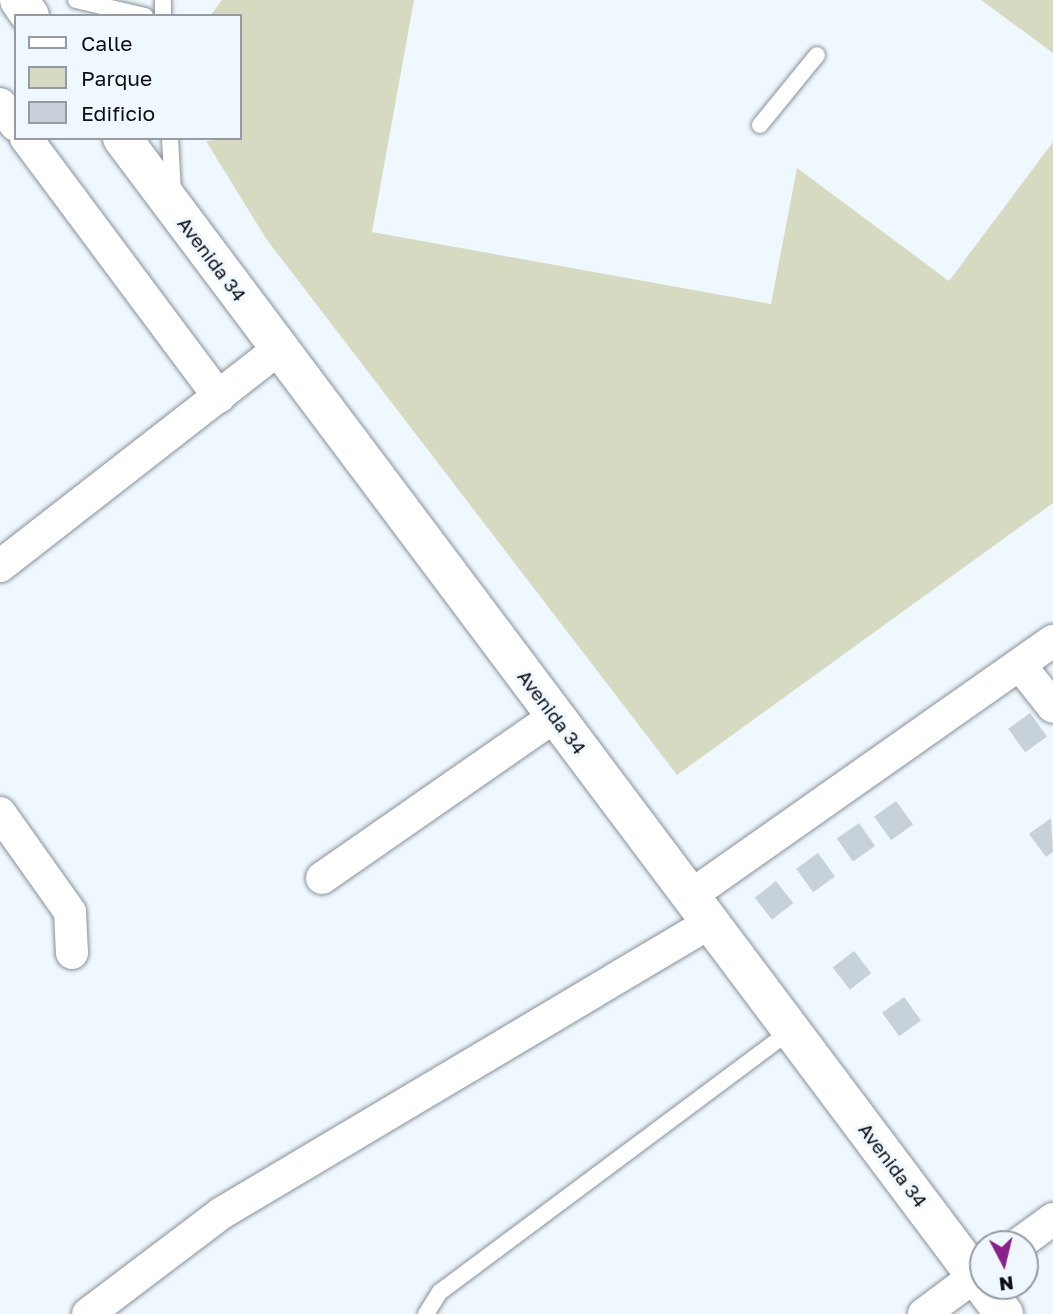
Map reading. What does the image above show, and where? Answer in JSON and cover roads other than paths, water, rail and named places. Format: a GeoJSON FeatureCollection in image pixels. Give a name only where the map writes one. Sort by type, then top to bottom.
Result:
{"type":"FeatureCollection","features":[{"type":"Feature","properties":{"kind":"street"},"geometry":{"type":"LineString","coordinates":[[0,104],[14,122]]}},
{"type":"Feature","properties":{"kind":"street"},"geometry":{"type":"LineString","coordinates":[[27,140],[219,397]]}},
{"type":"Feature","properties":{"kind":"street","name":"Avenida 34"},"geometry":{"type":"LineString","coordinates":[[123,140],[969,1263]]}},
{"type":"Feature","properties":{"kind":"street"},"geometry":{"type":"LineString","coordinates":[[0,566],[279,349]]}},
{"type":"Feature","properties":{"kind":"street"},"geometry":{"type":"LineString","coordinates":[[88,1314],[220,1214],[700,909],[1053,641]]}},
{"type":"Feature","properties":{"kind":"street"},"geometry":{"type":"LineString","coordinates":[[1020,665],[1053,707]]}},
{"type":"Feature","properties":{"kind":"street"},"geometry":{"type":"LineString","coordinates":[[322,878],[555,716]]}},
{"type":"Feature","properties":{"kind":"street"},"geometry":{"type":"LineString","coordinates":[[0,813],[70,912],[72,953]]}},
{"type":"Feature","properties":{"kind":"street"},"geometry":{"type":"LineString","coordinates":[[1038,1230],[1053,1219]]}},
{"type":"Feature","properties":{"kind":"street"},"geometry":{"type":"LineString","coordinates":[[924,1314],[969,1286]]}},
{"type":"Feature","properties":{"kind":"lane"},"geometry":{"type":"LineString","coordinates":[[76,0],[136,14]]}},
{"type":"Feature","properties":{"kind":"lane"},"geometry":{"type":"LineString","coordinates":[[760,125],[817,55]]}},
{"type":"Feature","properties":{"kind":"lane"},"geometry":{"type":"LineString","coordinates":[[170,140],[174,208]]}},
{"type":"Feature","properties":{"kind":"lane"},"geometry":{"type":"LineString","coordinates":[[426,1314],[440,1292],[791,1030]]}}]}
